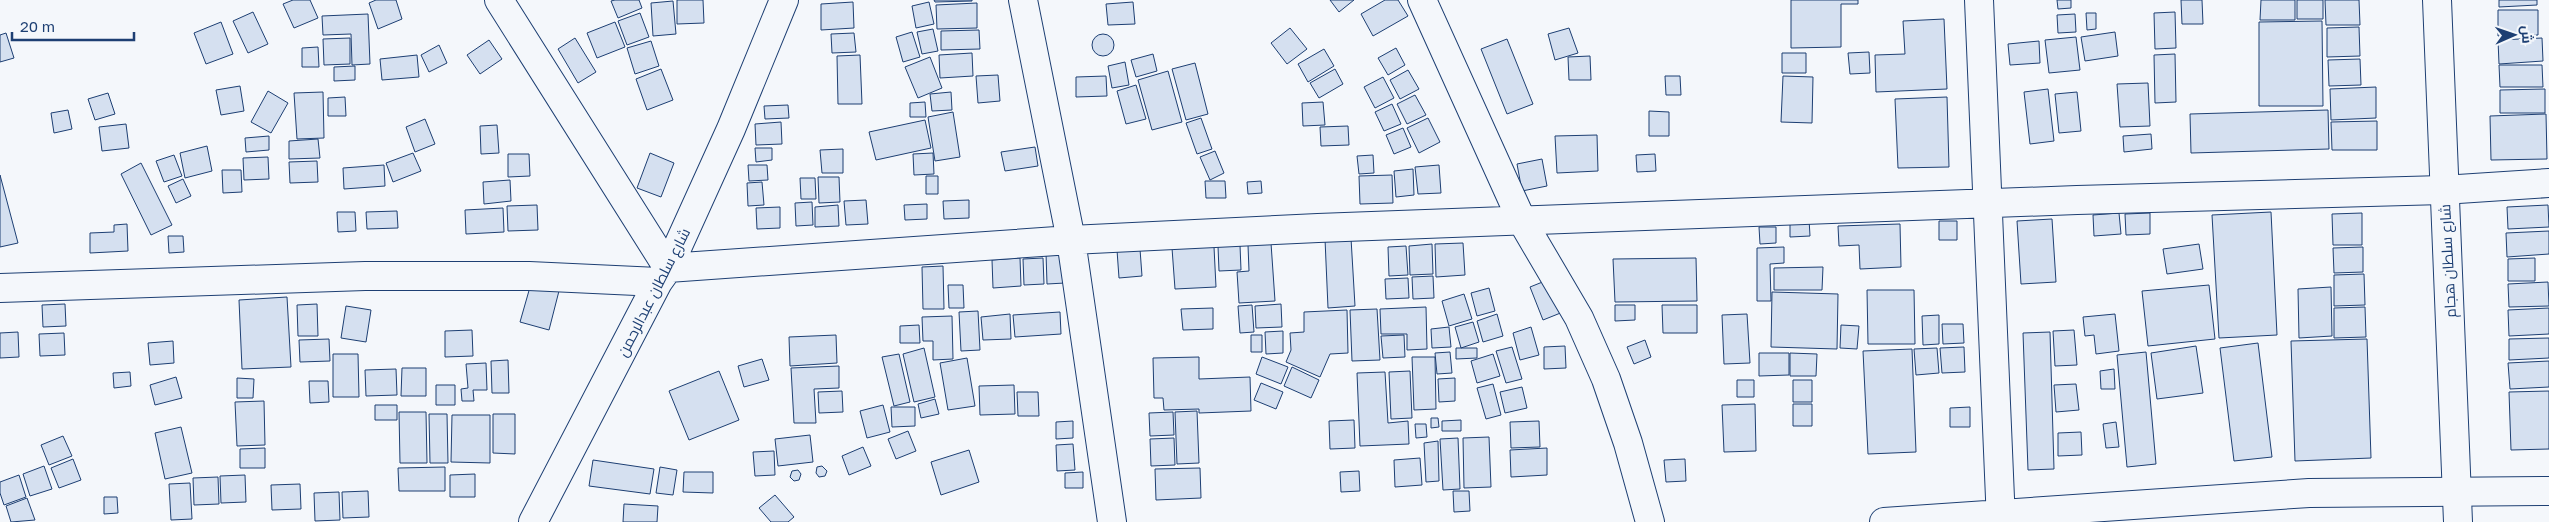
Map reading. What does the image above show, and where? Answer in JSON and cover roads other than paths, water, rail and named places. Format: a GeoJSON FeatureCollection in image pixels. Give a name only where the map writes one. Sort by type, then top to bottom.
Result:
{"type":"FeatureCollection","features":[{"type":"Feature","properties":{"kind":"main road"},"geometry":{"type":"LineString","coordinates":[[499,0],[663,275]]}},
{"type":"Feature","properties":{"kind":"main road","name":"شارع سلطان عبدالرحمن"},"geometry":{"type":"LineString","coordinates":[[533,522],[663,275],[731,129],[784,0]]}},
{"type":"Feature","properties":{"kind":"main road"},"geometry":{"type":"LineString","coordinates":[[1023,0],[1071,240],[1112,522]]}},
{"type":"Feature","properties":{"kind":"main road"},"geometry":{"type":"LineString","coordinates":[[1422,0],[1522,221],[1579,318],[1606,379],[1628,444],[1650,522]]}},
{"type":"Feature","properties":{"kind":"main road"},"geometry":{"type":"LineString","coordinates":[[1979,0],[1986,204],[2001,518]]}},
{"type":"Feature","properties":{"kind":"main road","name":"شارع سلطان هجام"},"geometry":{"type":"LineString","coordinates":[[2437,0],[2443,190],[2458,522]]}},
{"type":"Feature","properties":{"kind":"main road"},"geometry":{"type":"LineString","coordinates":[[0,288],[365,276],[663,275],[1071,240],[1986,204],[2443,190],[2549,183]]}},
{"type":"Feature","properties":{"kind":"main road"},"geometry":{"type":"LineString","coordinates":[[1884,522],[2001,518],[2310,493],[2549,491]]}}]}
